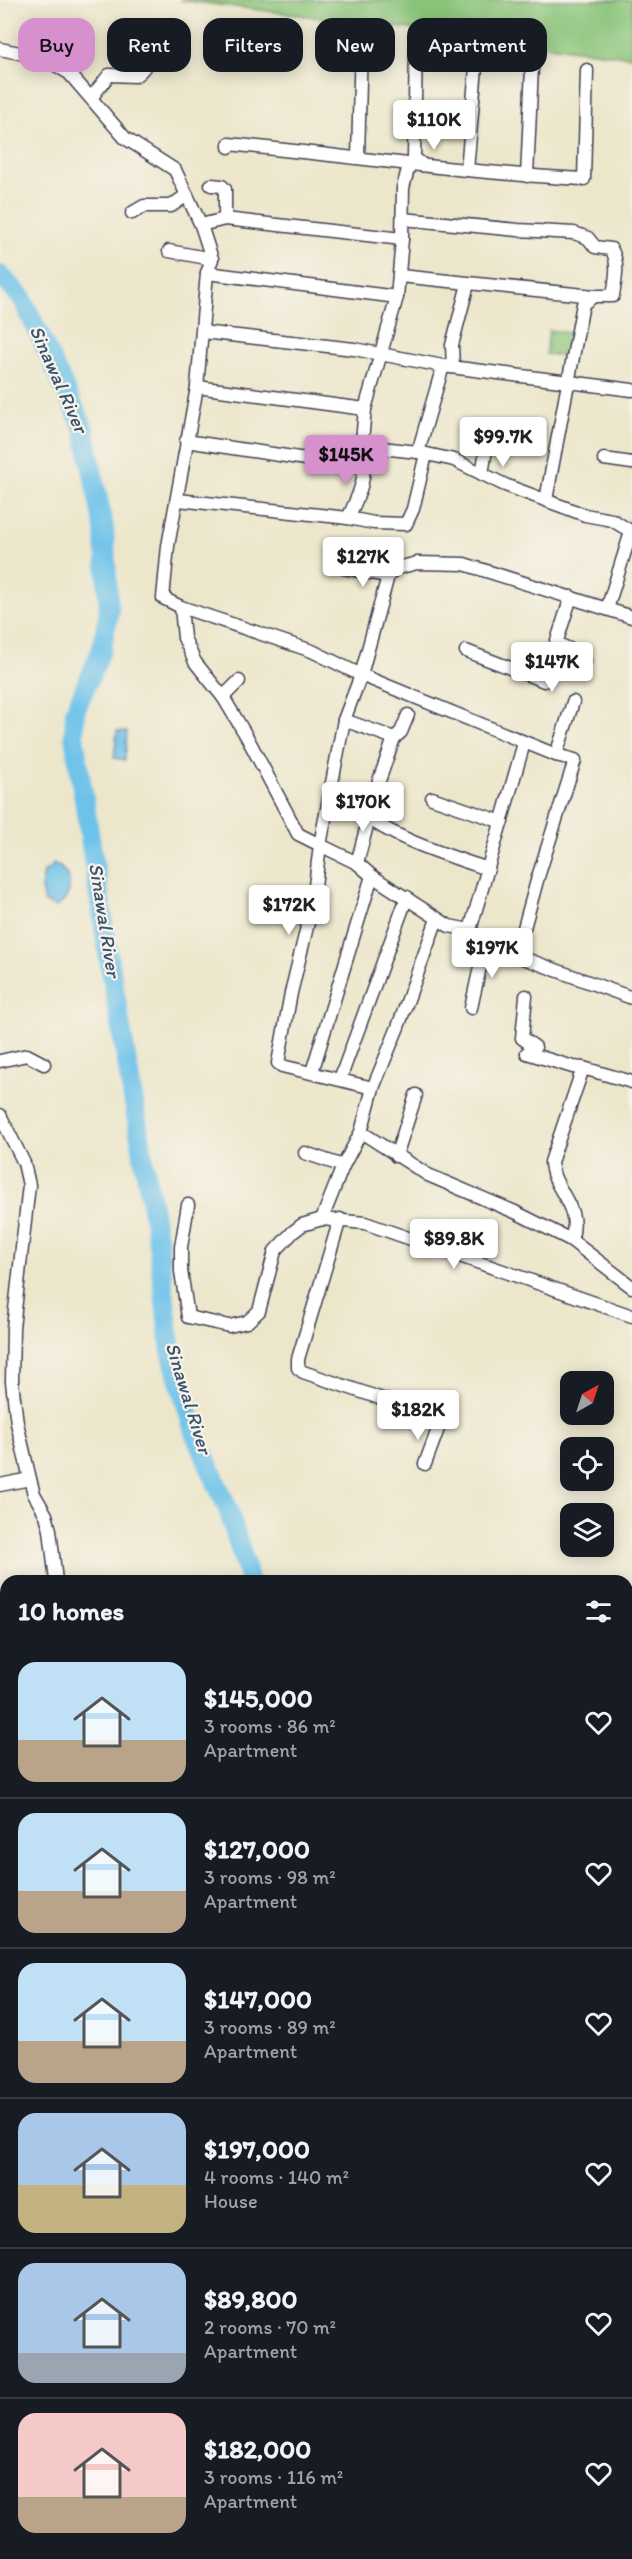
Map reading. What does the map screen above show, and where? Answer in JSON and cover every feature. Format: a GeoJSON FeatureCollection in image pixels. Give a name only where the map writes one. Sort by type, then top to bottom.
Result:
{"type":"FeatureCollection","features":[{"type":"Feature","properties":{"kind":"street"},"geometry":{"type":"LineString","coordinates":[[0,49],[44,58],[69,73],[125,138],[175,170],[201,225],[212,259],[207,273],[197,387],[168,546],[163,598],[181,607],[312,651],[362,675],[525,743],[575,760],[538,877],[516,957]]}},
{"type":"Feature","properties":{"kind":"street"},"geometry":{"type":"LineString","coordinates":[[229,147],[229,144],[358,157],[409,165],[584,179],[587,70]]}},
{"type":"Feature","properties":{"kind":"street"},"geometry":{"type":"LineString","coordinates":[[91,98],[110,75],[135,76],[139,72]]}},
{"type":"Feature","properties":{"kind":"street"},"geometry":{"type":"LineString","coordinates":[[358,157],[360,72]]}},
{"type":"Feature","properties":{"kind":"street"},"geometry":{"type":"LineString","coordinates":[[416,72],[414,158],[423,165]]}},
{"type":"Feature","properties":{"kind":"street"},"geometry":{"type":"LineString","coordinates":[[467,170],[476,72]]}},
{"type":"Feature","properties":{"kind":"street"},"geometry":{"type":"LineString","coordinates":[[527,176],[532,72]]}},
{"type":"Feature","properties":{"kind":"street"},"geometry":{"type":"LineString","coordinates":[[348,518],[361,491],[365,409],[397,297],[400,276],[403,188],[409,165]]}},
{"type":"Feature","properties":{"kind":"street"},"geometry":{"type":"LineString","coordinates":[[211,185],[222,186],[225,189],[225,219]]}},
{"type":"Feature","properties":{"kind":"street"},"geometry":{"type":"LineString","coordinates":[[132,213],[144,206],[171,206],[188,195]]}},
{"type":"Feature","properties":{"kind":"street"},"geometry":{"type":"LineString","coordinates":[[201,225],[225,219],[402,238]]}},
{"type":"Feature","properties":{"kind":"street"},"geometry":{"type":"LineString","coordinates":[[400,276],[468,285],[613,296],[616,262],[611,249],[595,247],[588,238],[574,233],[403,219]]}},
{"type":"Feature","properties":{"kind":"street"},"geometry":{"type":"LineString","coordinates":[[169,251],[212,259]]}},
{"type":"Feature","properties":{"kind":"street"},"geometry":{"type":"LineString","coordinates":[[207,273],[397,297]]}},
{"type":"Feature","properties":{"kind":"street"},"geometry":{"type":"LineString","coordinates":[[178,500],[348,518],[374,523],[406,524],[413,509],[422,453],[448,367],[468,285]]}},
{"type":"Feature","properties":{"kind":"street"},"geometry":{"type":"LineString","coordinates":[[546,500],[583,304],[594,296]]}},
{"type":"Feature","properties":{"kind":"street"},"geometry":{"type":"LineString","coordinates":[[202,332],[380,353],[448,367],[632,390]]}},
{"type":"Feature","properties":{"kind":"street"},"geometry":{"type":"LineString","coordinates":[[197,387],[365,409]]}},
{"type":"Feature","properties":{"kind":"street"},"geometry":{"type":"LineString","coordinates":[[482,474],[489,432]]}},
{"type":"Feature","properties":{"kind":"street"},"geometry":{"type":"LineString","coordinates":[[186,441],[336,462],[353,459],[362,449]]}},
{"type":"Feature","properties":{"kind":"street"},"geometry":{"type":"LineString","coordinates":[[362,449],[422,453],[454,460],[505,485],[585,515],[612,520],[632,532],[607,609]]}},
{"type":"Feature","properties":{"kind":"street"},"geometry":{"type":"LineString","coordinates":[[604,459],[632,463]]}},
{"type":"Feature","properties":{"kind":"street"},"geometry":{"type":"LineString","coordinates":[[372,1088],[282,1066],[278,1061],[313,902],[320,845],[344,720],[362,675],[388,576],[393,569],[417,563],[464,564],[632,617]]}},
{"type":"Feature","properties":{"kind":"street"},"geometry":{"type":"LineString","coordinates":[[344,568],[388,576]]}},
{"type":"Feature","properties":{"kind":"street"},"geometry":{"type":"LineString","coordinates":[[466,651],[544,681],[571,597]]}},
{"type":"Feature","properties":{"kind":"street"},"geometry":{"type":"LineString","coordinates":[[181,607],[181,622],[195,662],[222,697],[266,770],[298,834],[357,863],[372,876],[437,919],[449,926],[470,930],[485,944],[632,998]]}},
{"type":"Feature","properties":{"kind":"street"},"geometry":{"type":"LineString","coordinates":[[556,643],[576,652],[585,660]]}},
{"type":"Feature","properties":{"kind":"street"},"geometry":{"type":"LineString","coordinates":[[222,697],[238,681]]}},
{"type":"Feature","properties":{"kind":"street"},"geometry":{"type":"LineString","coordinates":[[556,755],[573,702]]}},
{"type":"Feature","properties":{"kind":"street"},"geometry":{"type":"LineString","coordinates":[[357,863],[374,795],[394,738],[401,732],[408,715]]}},
{"type":"Feature","properties":{"kind":"street"},"geometry":{"type":"LineString","coordinates":[[344,720],[394,738]]}},
{"type":"Feature","properties":{"kind":"street"},"geometry":{"type":"LineString","coordinates":[[470,930],[525,743]]}},
{"type":"Feature","properties":{"kind":"street"},"geometry":{"type":"LineString","coordinates":[[432,798],[502,822]]}},
{"type":"Feature","properties":{"kind":"street"},"geometry":{"type":"LineString","coordinates":[[369,818],[383,829],[446,855],[488,869]]}},
{"type":"Feature","properties":{"kind":"street"},"geometry":{"type":"LineString","coordinates":[[312,1072],[372,876]]}},
{"type":"Feature","properties":{"kind":"street"},"geometry":{"type":"LineString","coordinates":[[340,1079],[407,897]]}},
{"type":"Feature","properties":{"kind":"street"},"geometry":{"type":"LineString","coordinates":[[322,1219],[343,1166],[361,1132],[372,1088],[398,1027],[437,919]]}},
{"type":"Feature","properties":{"kind":"street"},"geometry":{"type":"LineString","coordinates":[[471,1008],[485,944]]}},
{"type":"Feature","properties":{"kind":"street"},"geometry":{"type":"LineString","coordinates":[[526,996],[522,1038],[535,1047],[527,1053],[632,1082]]}},
{"type":"Feature","properties":{"kind":"street"},"geometry":{"type":"LineString","coordinates":[[0,1061],[27,1055],[44,1064]]}},
{"type":"Feature","properties":{"kind":"street"},"geometry":{"type":"LineString","coordinates":[[571,1240],[574,1228],[572,1209],[560,1185],[551,1174],[551,1162],[584,1068]]}},
{"type":"Feature","properties":{"kind":"street"},"geometry":{"type":"LineString","coordinates":[[396,1156],[416,1095]]}},
{"type":"Feature","properties":{"kind":"street"},"geometry":{"type":"LineString","coordinates":[[0,1115],[24,1163],[29,1185],[13,1328],[14,1402],[30,1479],[49,1524],[55,1575]]}},
{"type":"Feature","properties":{"kind":"street"},"geometry":{"type":"LineString","coordinates":[[361,1132],[428,1175],[515,1212],[571,1240],[632,1287]]}},
{"type":"Feature","properties":{"kind":"street"},"geometry":{"type":"LineString","coordinates":[[305,1153],[343,1166]]}},
{"type":"Feature","properties":{"kind":"street"},"geometry":{"type":"LineString","coordinates":[[188,1205],[181,1247],[181,1271],[188,1317],[229,1326],[247,1322],[259,1311],[275,1251],[302,1225],[322,1219],[365,1223],[632,1316]]}},
{"type":"Feature","properties":{"kind":"street"},"geometry":{"type":"LineString","coordinates":[[340,1219],[298,1359],[298,1368],[303,1372],[422,1414],[438,1429],[425,1464]]}},
{"type":"Feature","properties":{"kind":"street"},"geometry":{"type":"LineString","coordinates":[[0,1485],[30,1479]]}},
{"type":"Feature","properties":{"kind":"green space"},"geometry":{"type":"Polygon","coordinates":[[[179,0],[632,0],[632,57],[547,46],[547,18],[407,18],[407,29],[395,27],[395,18],[322,18],[179,0]]]}},
{"type":"Feature","properties":{"kind":"green space"},"geometry":{"type":"Polygon","coordinates":[[[549,330],[572,333],[569,357],[546,354],[549,330]]]}},
{"type":"Feature","properties":{"kind":"water"},"geometry":{"type":"Polygon","coordinates":[[[117,731],[127,732],[125,760],[114,758],[117,731]]]}},
{"type":"Feature","properties":{"kind":"water"},"geometry":{"type":"Polygon","coordinates":[[[53,863],[68,877],[69,884],[67,896],[56,907],[44,902],[41,889],[44,872],[53,866],[53,863]]]}},
{"type":"Feature","properties":{"kind":"waterway","name":"Sinawal River"},"geometry":{"type":"LineString","coordinates":[[0,275],[22,298],[84,429],[104,528],[109,611],[101,651],[75,711],[74,736],[110,965],[158,1242],[171,1352],[194,1432],[228,1509],[248,1575]]}}]}
